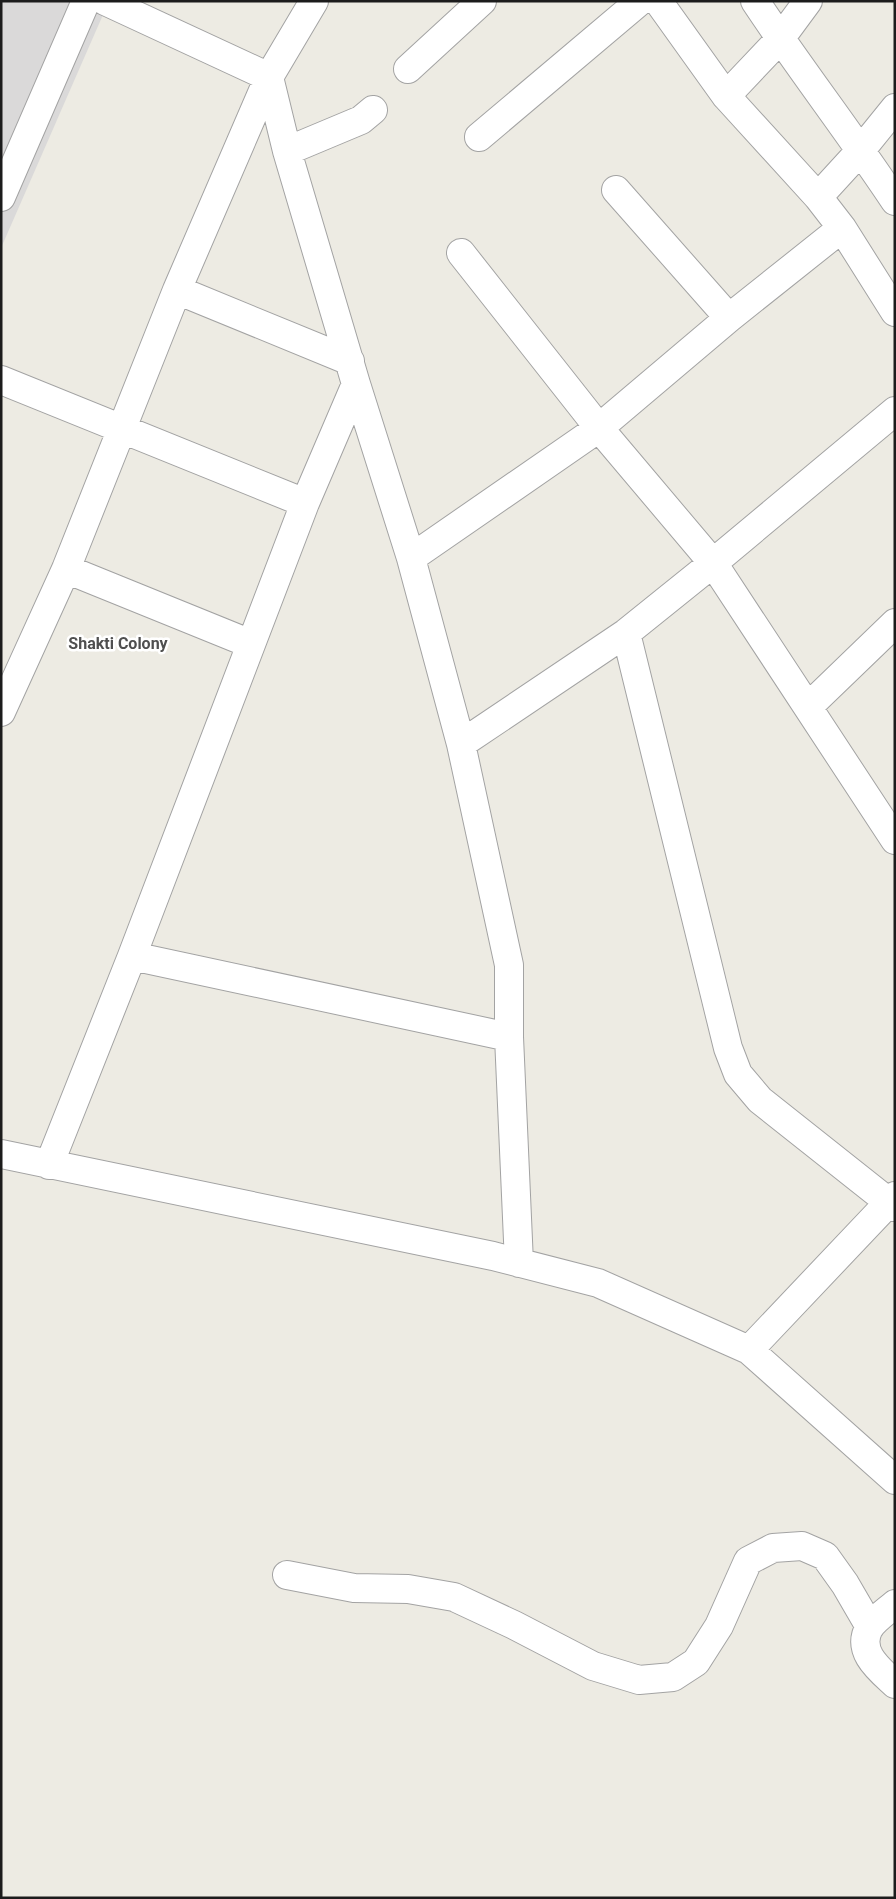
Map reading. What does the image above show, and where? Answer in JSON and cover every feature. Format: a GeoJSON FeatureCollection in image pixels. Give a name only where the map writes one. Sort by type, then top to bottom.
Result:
{"type":"FeatureCollection","features":[{"type":"Feature","properties":{"kind":"street"},"geometry":{"type":"LineString","coordinates":[[4,183],[86,1]]}},
{"type":"Feature","properties":{"kind":"street"},"geometry":{"type":"LineString","coordinates":[[104,1],[269,77]]}},
{"type":"Feature","properties":{"kind":"street"},"geometry":{"type":"LineString","coordinates":[[1,712],[66,569],[178,290],[269,77],[314,1]]}},
{"type":"Feature","properties":{"kind":"street"},"geometry":{"type":"LineString","coordinates":[[408,69],[482,1]]}},
{"type":"Feature","properties":{"kind":"street"},"geometry":{"type":"LineString","coordinates":[[479,137],[640,1]]}},
{"type":"Feature","properties":{"kind":"street"},"geometry":{"type":"LineString","coordinates":[[658,1],[726,96],[818,197],[842,228],[895,312]]}},
{"type":"Feature","properties":{"kind":"street"},"geometry":{"type":"LineString","coordinates":[[755,1],[780,40],[861,150],[895,201]]}},
{"type":"Feature","properties":{"kind":"street"},"geometry":{"type":"LineString","coordinates":[[726,96],[780,40],[808,1]]}},
{"type":"Feature","properties":{"kind":"street"},"geometry":{"type":"LineString","coordinates":[[269,77],[287,151],[411,558],[461,744],[509,965],[519,1263]]}},
{"type":"Feature","properties":{"kind":"street"},"geometry":{"type":"LineString","coordinates":[[818,197],[861,150],[895,108]]}},
{"type":"Feature","properties":{"kind":"street"},"geometry":{"type":"LineString","coordinates":[[287,151],[361,120],[373,110]]}},
{"type":"Feature","properties":{"kind":"street"},"geometry":{"type":"LineString","coordinates":[[616,190],[729,318]]}},
{"type":"Feature","properties":{"kind":"street"},"geometry":{"type":"LineString","coordinates":[[411,558],[599,428],[729,318],[842,228]]}},
{"type":"Feature","properties":{"kind":"street"},"geometry":{"type":"LineString","coordinates":[[461,253],[599,428],[714,563],[895,840]]}},
{"type":"Feature","properties":{"kind":"street"},"geometry":{"type":"LineString","coordinates":[[178,290],[353,372]]}},
{"type":"Feature","properties":{"kind":"street"},"geometry":{"type":"LineString","coordinates":[[49,1165],[132,956],[353,372]]}},
{"type":"Feature","properties":{"kind":"street"},"geometry":{"type":"LineString","coordinates":[[1,380],[305,503]]}},
{"type":"Feature","properties":{"kind":"street"},"geometry":{"type":"LineString","coordinates":[[461,744],[626,633],[714,563],[895,411]]}},
{"type":"Feature","properties":{"kind":"street"},"geometry":{"type":"LineString","coordinates":[[66,569],[251,644]]}},
{"type":"Feature","properties":{"kind":"street"},"geometry":{"type":"LineString","coordinates":[[808,707],[895,623]]}},
{"type":"Feature","properties":{"kind":"street"},"geometry":{"type":"LineString","coordinates":[[626,633],[728,1048],[738,1074],[760,1100],[893,1202],[750,1350]]}},
{"type":"Feature","properties":{"kind":"street"},"geometry":{"type":"LineString","coordinates":[[132,956],[510,1037]]}},
{"type":"Feature","properties":{"kind":"street"},"geometry":{"type":"LineString","coordinates":[[1,1154],[519,1263],[598,1283],[750,1350],[895,1480]]}},
{"type":"Feature","properties":{"kind":"street"},"geometry":{"type":"LineString","coordinates":[[287,1574],[354,1588],[408,1590],[454,1597],[514,1625],[593,1666],[639,1680],[673,1677],[696,1662],[719,1626],[748,1561],[773,1548],[802,1546],[825,1556],[845,1584],[870,1628]]}},
{"type":"Feature","properties":{"kind":"street"},"geometry":{"type":"LineString","coordinates":[[895,1604],[870,1628],[866,1643],[867,1652],[873,1663],[895,1684]]}},
{"type":"Feature","properties":{"kind":"shaded area"},"geometry":{"type":"Polygon","coordinates":[[[1,1],[109,1],[1,248],[1,1]]]}},
{"type":"Feature","properties":{"kind":"district","name":"Shakti Colony"},"geometry":{"type":"Point","coordinates":[118,643]}}]}
